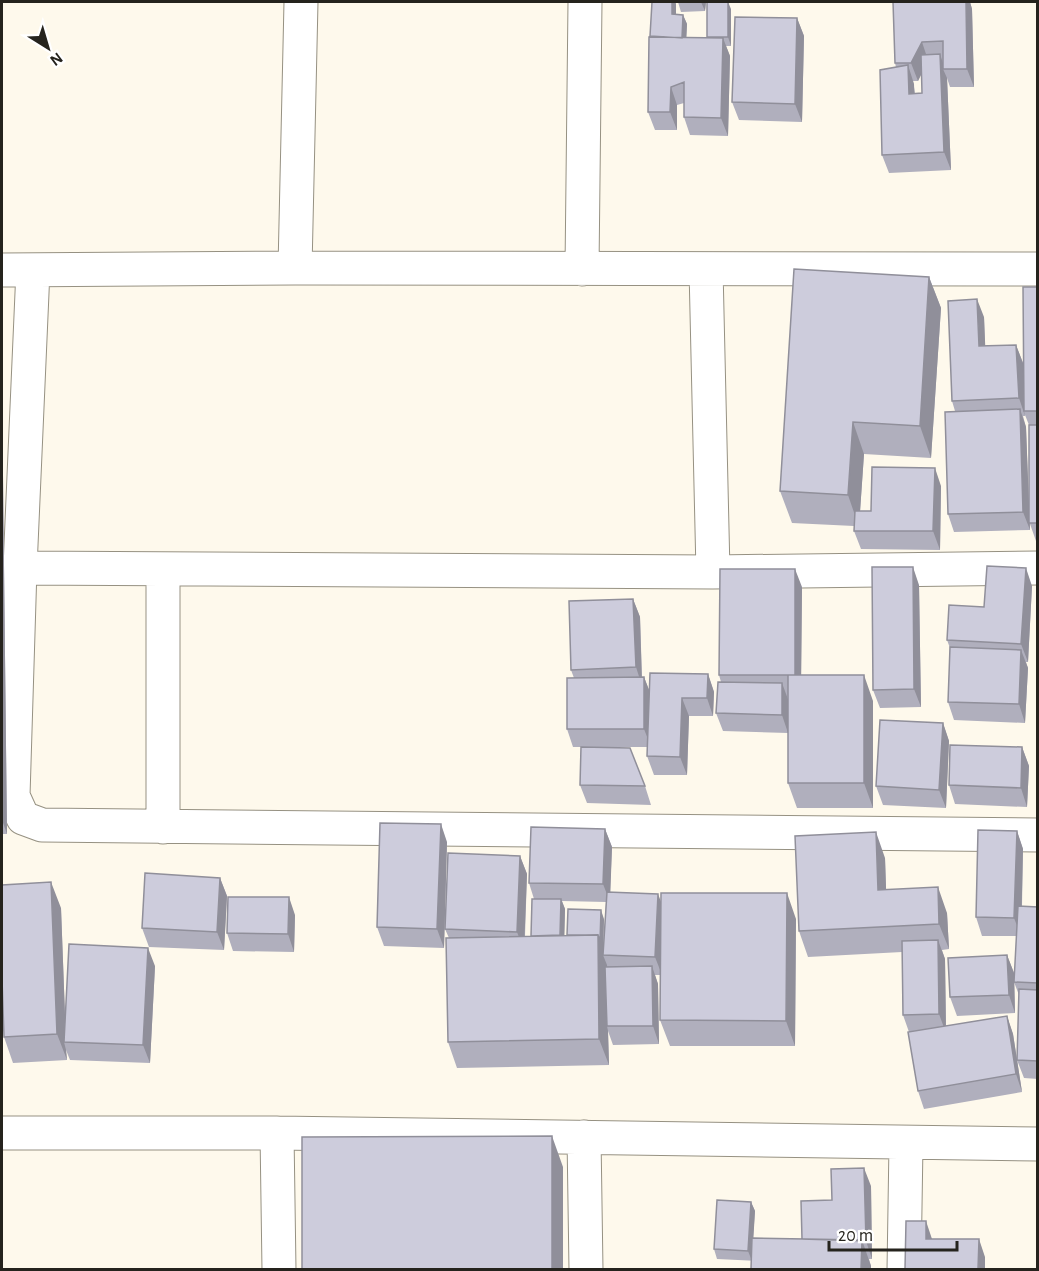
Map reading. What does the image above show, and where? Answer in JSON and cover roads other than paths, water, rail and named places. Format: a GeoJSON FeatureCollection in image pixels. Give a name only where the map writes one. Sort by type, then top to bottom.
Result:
{"type":"FeatureCollection","features":[{"type":"Feature","properties":{"kind":"street"},"geometry":{"type":"LineString","coordinates":[[295,268],[301,2]]}},
{"type":"Feature","properties":{"kind":"street"},"geometry":{"type":"LineString","coordinates":[[582,269],[585,2]]}},
{"type":"Feature","properties":{"kind":"street"},"geometry":{"type":"LineString","coordinates":[[706,269],[713,572]]}},
{"type":"Feature","properties":{"kind":"street"},"geometry":{"type":"LineString","coordinates":[[1038,269],[17,270],[20,568],[13,796],[23,818],[42,825],[1038,835]]}},
{"type":"Feature","properties":{"kind":"street"},"geometry":{"type":"LineString","coordinates":[[20,568],[713,572],[1038,568]]}},
{"type":"Feature","properties":{"kind":"street"},"geometry":{"type":"LineString","coordinates":[[163,570],[163,827]]}},
{"type":"Feature","properties":{"kind":"street"},"geometry":{"type":"LineString","coordinates":[[2,1132],[277,1133],[906,1144],[1038,1144]]}},
{"type":"Feature","properties":{"kind":"street"},"geometry":{"type":"LineString","coordinates":[[277,1133],[279,1269]]}},
{"type":"Feature","properties":{"kind":"street"},"geometry":{"type":"LineString","coordinates":[[584,1137],[586,1269]]}},
{"type":"Feature","properties":{"kind":"street"},"geometry":{"type":"LineString","coordinates":[[904,1269],[906,1144]]}}]}
